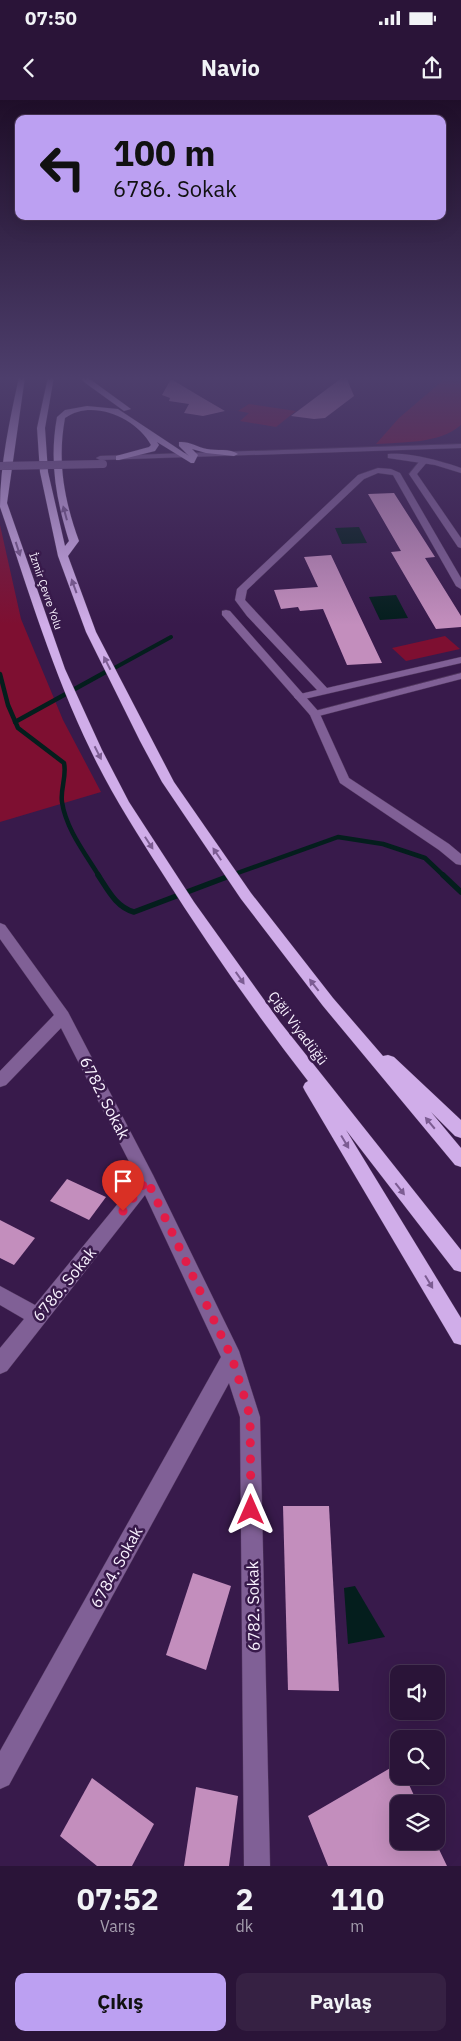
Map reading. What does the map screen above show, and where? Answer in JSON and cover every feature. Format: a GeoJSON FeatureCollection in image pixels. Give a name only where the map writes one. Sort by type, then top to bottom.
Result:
{"type":"FeatureCollection","features":[{"type":"Feature","properties":{"kind":"highway","name":"İzmir Çevre Yolu"},"geometry":{"type":"LineString","coordinates":[[9,459],[3,503],[60,669],[122,802]]}},
{"type":"Feature","properties":{"kind":"highway"},"geometry":{"type":"LineString","coordinates":[[43,459],[44,472],[63,556],[92,632],[168,782],[246,896],[328,1002],[461,1160]]}},
{"type":"Feature","properties":{"kind":"highway"},"geometry":{"type":"LineString","coordinates":[[55,459],[65,516],[74,541],[63,556]]}},
{"type":"Feature","properties":{"kind":"highway"},"geometry":{"type":"LineString","coordinates":[[0,483],[3,503]]}},
{"type":"Feature","properties":{"kind":"highway","name":"Çiğli Viyadüğü"},"geometry":{"type":"LineString","coordinates":[[122,802],[189,905],[274,1026],[461,1264]]}},
{"type":"Feature","properties":{"kind":"highway"},"geometry":{"type":"LineString","coordinates":[[328,1002],[461,1131]]}},
{"type":"Feature","properties":{"kind":"highway"},"geometry":{"type":"LineString","coordinates":[[274,1026],[461,1336]]}},
{"type":"Feature","properties":{"kind":"street"},"geometry":{"type":"LineString","coordinates":[[21,459],[101,461],[111,459]]}},
{"type":"Feature","properties":{"kind":"street"},"geometry":{"type":"LineString","coordinates":[[0,466],[150,459]]}},
{"type":"Feature","properties":{"kind":"street"},"geometry":{"type":"LineString","coordinates":[[419,459],[461,471]]}},
{"type":"Feature","properties":{"kind":"street"},"geometry":{"type":"LineString","coordinates":[[424,460],[413,474],[461,545]]}},
{"type":"Feature","properties":{"kind":"street"},"geometry":{"type":"LineString","coordinates":[[325,692],[251,614],[240,600],[240,595],[242,589],[361,477],[372,471],[382,470],[396,473],[461,586]]}},
{"type":"Feature","properties":{"kind":"street"},"geometry":{"type":"LineString","coordinates":[[226,613],[315,714],[344,780],[444,847],[461,861]]}},
{"type":"Feature","properties":{"kind":"street"},"geometry":{"type":"LineString","coordinates":[[300,697],[461,660]]}},
{"type":"Feature","properties":{"kind":"street"},"geometry":{"type":"LineString","coordinates":[[315,714],[461,676]]}},
{"type":"Feature","properties":{"kind":"street","name":"6782. Sokak"},"geometry":{"type":"LineString","coordinates":[[0,928],[63,1016],[147,1180],[232,1358],[250,1417],[258,1866]]}},
{"type":"Feature","properties":{"kind":"street"},"geometry":{"type":"LineString","coordinates":[[0,1081],[63,1016]]}},
{"type":"Feature","properties":{"kind":"street","name":"6786. Sokak"},"geometry":{"type":"LineString","coordinates":[[0,1364],[147,1180]]}},
{"type":"Feature","properties":{"kind":"street"},"geometry":{"type":"LineString","coordinates":[[0,1295],[38,1317]]}},
{"type":"Feature","properties":{"kind":"street","name":"6784. Sokak"},"geometry":{"type":"LineString","coordinates":[[0,1776],[232,1358]]}},
{"type":"Feature","properties":{"kind":"shaded area"},"geometry":{"type":"Polygon","coordinates":[[[0,525],[21,619],[63,720],[101,792],[0,822],[0,525]]]}},
{"type":"Feature","properties":{"kind":"shaded area"},"geometry":{"type":"Polygon","coordinates":[[[359,527],[367,543],[342,544],[335,528],[359,527]]]}},
{"type":"Feature","properties":{"kind":"shaded area"},"geometry":{"type":"Polygon","coordinates":[[[396,595],[408,618],[380,620],[369,597],[396,595]]]}},
{"type":"Feature","properties":{"kind":"shaded area"},"geometry":{"type":"Polygon","coordinates":[[[445,636],[460,649],[406,661],[392,648],[445,636]]]}},
{"type":"Feature","properties":{"kind":"shaded area"},"geometry":{"type":"Polygon","coordinates":[[[355,1586],[385,1637],[348,1644],[344,1588],[355,1586]]]}},
{"type":"Feature","properties":{"kind":"building"},"geometry":{"type":"Polygon","coordinates":[[[394,493],[435,557],[425,558],[461,616],[461,627],[436,629],[391,552],[401,551],[368,494],[394,493]]]}},
{"type":"Feature","properties":{"kind":"building"},"geometry":{"type":"Polygon","coordinates":[[[331,555],[382,663],[347,665],[323,609],[300,611],[298,607],[281,609],[274,590],[318,587],[304,557],[331,555]]]}},
{"type":"Feature","properties":{"kind":"building"},"geometry":{"type":"Polygon","coordinates":[[[67,1179],[106,1197],[89,1220],[50,1201],[67,1179]]]}},
{"type":"Feature","properties":{"kind":"building"},"geometry":{"type":"Polygon","coordinates":[[[0,1220],[35,1238],[14,1265],[0,1258],[0,1220]]]}},
{"type":"Feature","properties":{"kind":"building"},"geometry":{"type":"Polygon","coordinates":[[[283,1506],[329,1506],[339,1691],[288,1690],[283,1506]]]}},
{"type":"Feature","properties":{"kind":"building"},"geometry":{"type":"Polygon","coordinates":[[[193,1573],[231,1586],[206,1670],[166,1655],[193,1573]]]}},
{"type":"Feature","properties":{"kind":"building"},"geometry":{"type":"Polygon","coordinates":[[[390,1768],[390,1785],[409,1785],[414,1795],[390,1795],[390,1850],[439,1850],[447,1866],[328,1866],[308,1816],[390,1768]]]}},
{"type":"Feature","properties":{"kind":"building"},"geometry":{"type":"Polygon","coordinates":[[[92,1778],[154,1824],[132,1866],[97,1866],[60,1836],[92,1778]]]}},
{"type":"Feature","properties":{"kind":"building"},"geometry":{"type":"Polygon","coordinates":[[[196,1787],[238,1796],[229,1866],[184,1866],[196,1787]]]}},
{"type":"Feature","properties":{"kind":"waterway"},"geometry":{"type":"LineString","coordinates":[[109,671],[171,637]]}},
{"type":"Feature","properties":{"kind":"waterway"},"geometry":{"type":"LineString","coordinates":[[15,722],[111,669]]}},
{"type":"Feature","properties":{"kind":"waterway"},"geometry":{"type":"LineString","coordinates":[[0,674],[8,705],[15,722]]}},
{"type":"Feature","properties":{"kind":"waterway"},"geometry":{"type":"LineString","coordinates":[[15,722],[18,728],[64,763],[65,773],[62,797],[64,812],[77,840],[99,876]]}},
{"type":"Feature","properties":{"kind":"waterway"},"geometry":{"type":"LineString","coordinates":[[229,876],[338,837],[383,844],[425,858],[444,876]]}},
{"type":"Feature","properties":{"kind":"waterway"},"geometry":{"type":"LineString","coordinates":[[98,875],[117,902],[134,912],[232,875]]}},
{"type":"Feature","properties":{"kind":"waterway"},"geometry":{"type":"LineString","coordinates":[[443,875],[461,892]]}},
{"type":"Feature","properties":{"kind":"route"},"geometry":{"type":"LineString","coordinates":[[123,1211],[147,1180],[232,1358],[250,1417],[251,1510]]}}]}
